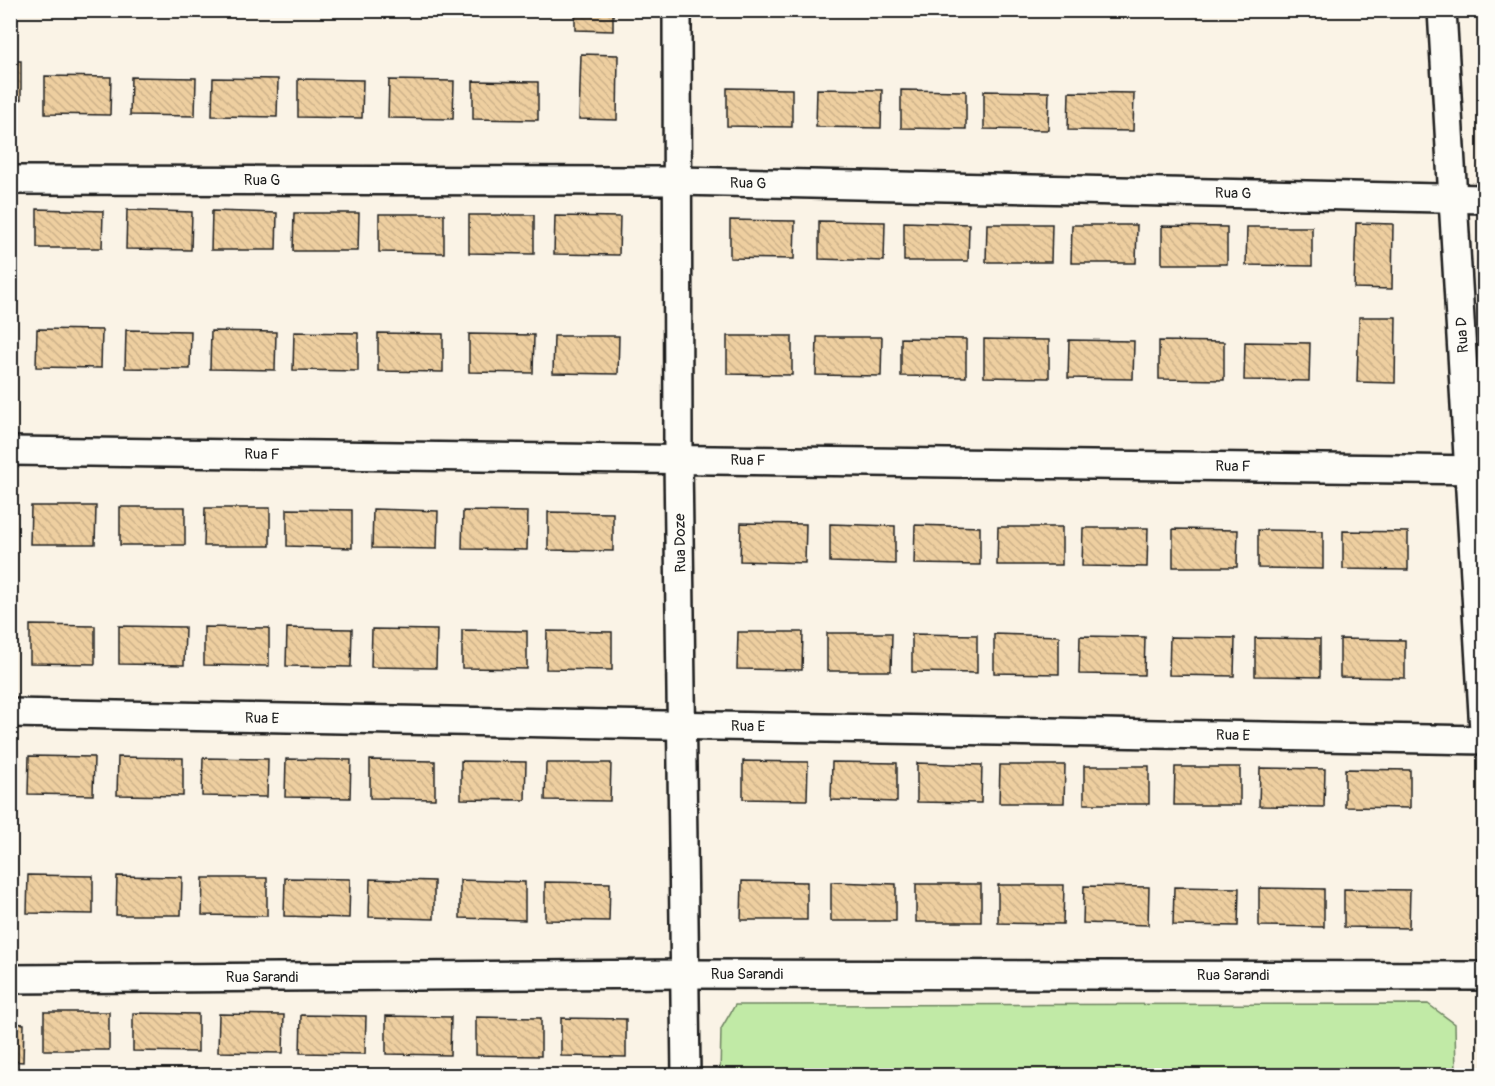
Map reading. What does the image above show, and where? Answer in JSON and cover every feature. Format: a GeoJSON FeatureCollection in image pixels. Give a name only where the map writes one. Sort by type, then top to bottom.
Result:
{"type":"FeatureCollection","features":[{"type":"Feature","properties":{"kind":"street","name":"Rua Doze"},"geometry":{"type":"LineString","coordinates":[[677,10],[678,459],[687,974],[686,1076]]}},
{"type":"Feature","properties":{"kind":"street","name":"Rua D"},"geometry":{"type":"LineString","coordinates":[[1442,10],[1454,198],[1477,470],[1485,730]]}},
{"type":"Feature","properties":{"kind":"street","name":"Rua G"},"geometry":{"type":"LineString","coordinates":[[10,180],[677,182],[1485,198]]}},
{"type":"Feature","properties":{"kind":"street","name":"Rua F"},"geometry":{"type":"LineString","coordinates":[[10,452],[1477,470]]}},
{"type":"Feature","properties":{"kind":"street","name":"Rua E"},"geometry":{"type":"LineString","coordinates":[[10,713],[1485,740]]}},
{"type":"Feature","properties":{"kind":"street","name":"Rua Sarandi"},"geometry":{"type":"LineString","coordinates":[[10,979],[687,974],[1485,976]]}},
{"type":"Feature","properties":{"kind":"green space"},"geometry":{"type":"Polygon","coordinates":[[[1428,1004],[1455,1024],[1456,1075],[720,1075],[721,1029],[735,1005],[1428,1004]]]}},
{"type":"Feature","properties":{"kind":"building"},"geometry":{"type":"Polygon","coordinates":[[[575,10],[613,10],[613,31],[575,30],[575,10]]]}},
{"type":"Feature","properties":{"kind":"building"},"geometry":{"type":"Polygon","coordinates":[[[1247,10],[1307,10],[1307,12],[1247,10]]]}},
{"type":"Feature","properties":{"kind":"building"},"geometry":{"type":"Polygon","coordinates":[[[581,54],[618,55],[617,120],[579,119],[581,54]]]}},
{"type":"Feature","properties":{"kind":"building"},"geometry":{"type":"Polygon","coordinates":[[[10,61],[21,61],[21,100],[10,100],[10,61]]]}},
{"type":"Feature","properties":{"kind":"building"},"geometry":{"type":"Polygon","coordinates":[[[45,76],[111,77],[110,115],[45,114],[45,76]]]}},
{"type":"Feature","properties":{"kind":"building"},"geometry":{"type":"Polygon","coordinates":[[[131,77],[196,78],[195,116],[130,115],[131,77]]]}},
{"type":"Feature","properties":{"kind":"building"},"geometry":{"type":"Polygon","coordinates":[[[213,78],[278,79],[277,117],[212,116],[213,78]]]}},
{"type":"Feature","properties":{"kind":"building"},"geometry":{"type":"Polygon","coordinates":[[[298,79],[363,80],[362,118],[298,117],[298,79]]]}},
{"type":"Feature","properties":{"kind":"building"},"geometry":{"type":"Polygon","coordinates":[[[389,80],[454,81],[453,119],[388,118],[389,80]]]}},
{"type":"Feature","properties":{"kind":"building"},"geometry":{"type":"Polygon","coordinates":[[[473,81],[538,82],[538,120],[473,119],[473,81]]]}},
{"type":"Feature","properties":{"kind":"building"},"geometry":{"type":"Polygon","coordinates":[[[727,88],[792,89],[792,127],[727,126],[727,88]]]}},
{"type":"Feature","properties":{"kind":"building"},"geometry":{"type":"Polygon","coordinates":[[[817,89],[882,90],[881,128],[816,127],[817,89]]]}},
{"type":"Feature","properties":{"kind":"building"},"geometry":{"type":"Polygon","coordinates":[[[901,90],[966,91],[966,129],[901,128],[901,90]]]}},
{"type":"Feature","properties":{"kind":"building"},"geometry":{"type":"Polygon","coordinates":[[[984,91],[1049,92],[1048,130],[984,129],[984,91]]]}},
{"type":"Feature","properties":{"kind":"building"},"geometry":{"type":"Polygon","coordinates":[[[1069,92],[1134,93],[1133,131],[1068,130],[1069,92]]]}},
{"type":"Feature","properties":{"kind":"building"},"geometry":{"type":"Polygon","coordinates":[[[37,209],[103,211],[102,248],[37,248],[37,209]]]}},
{"type":"Feature","properties":{"kind":"building"},"geometry":{"type":"Polygon","coordinates":[[[127,210],[192,212],[191,250],[126,249],[127,210]]]}},
{"type":"Feature","properties":{"kind":"building"},"geometry":{"type":"Polygon","coordinates":[[[212,211],[277,213],[276,250],[211,250],[212,211]]]}},
{"type":"Feature","properties":{"kind":"building"},"geometry":{"type":"Polygon","coordinates":[[[294,213],[359,213],[358,251],[293,251],[294,213]]]}},
{"type":"Feature","properties":{"kind":"building"},"geometry":{"type":"Polygon","coordinates":[[[379,214],[444,214],[444,253],[379,252],[379,214]]]}},
{"type":"Feature","properties":{"kind":"building"},"geometry":{"type":"Polygon","coordinates":[[[469,215],[534,215],[534,254],[469,253],[469,215]]]}},
{"type":"Feature","properties":{"kind":"building"},"geometry":{"type":"Polygon","coordinates":[[[555,216],[620,217],[619,255],[554,254],[555,216]]]}},
{"type":"Feature","properties":{"kind":"building"},"geometry":{"type":"Polygon","coordinates":[[[730,220],[795,221],[794,259],[730,258],[730,220]]]}},
{"type":"Feature","properties":{"kind":"building"},"geometry":{"type":"Polygon","coordinates":[[[10,221],[17,221],[16,260],[10,260],[10,221]]]}},
{"type":"Feature","properties":{"kind":"building"},"geometry":{"type":"Polygon","coordinates":[[[819,221],[885,222],[884,261],[819,259],[819,221]]]}},
{"type":"Feature","properties":{"kind":"building"},"geometry":{"type":"Polygon","coordinates":[[[904,222],[969,224],[968,261],[904,261],[904,222]]]}},
{"type":"Feature","properties":{"kind":"building"},"geometry":{"type":"Polygon","coordinates":[[[1356,223],[1393,224],[1392,289],[1354,288],[1356,223]]]}},
{"type":"Feature","properties":{"kind":"building"},"geometry":{"type":"Polygon","coordinates":[[[987,224],[1052,224],[1051,262],[986,262],[987,224]]]}},
{"type":"Feature","properties":{"kind":"building"},"geometry":{"type":"Polygon","coordinates":[[[1072,225],[1137,225],[1136,263],[1071,263],[1072,225]]]}},
{"type":"Feature","properties":{"kind":"building"},"geometry":{"type":"Polygon","coordinates":[[[1162,226],[1227,227],[1227,264],[1162,264],[1162,226]]]}},
{"type":"Feature","properties":{"kind":"building"},"geometry":{"type":"Polygon","coordinates":[[[1247,227],[1312,227],[1312,266],[1246,265],[1247,227]]]}},
{"type":"Feature","properties":{"kind":"building"},"geometry":{"type":"Polygon","coordinates":[[[1359,317],[1396,317],[1395,383],[1357,382],[1359,317]]]}},
{"type":"Feature","properties":{"kind":"building"},"geometry":{"type":"Polygon","coordinates":[[[10,324],[14,324],[14,363],[10,363],[10,324]]]}},
{"type":"Feature","properties":{"kind":"building"},"geometry":{"type":"Polygon","coordinates":[[[37,329],[102,330],[101,368],[36,367],[37,329]]]}},
{"type":"Feature","properties":{"kind":"building"},"geometry":{"type":"Polygon","coordinates":[[[126,330],[191,331],[190,369],[125,368],[126,330]]]}},
{"type":"Feature","properties":{"kind":"building"},"geometry":{"type":"Polygon","coordinates":[[[211,331],[276,332],[275,370],[210,369],[211,331]]]}},
{"type":"Feature","properties":{"kind":"building"},"geometry":{"type":"Polygon","coordinates":[[[294,332],[358,333],[358,371],[293,370],[294,332]]]}},
{"type":"Feature","properties":{"kind":"building"},"geometry":{"type":"Polygon","coordinates":[[[378,333],[443,334],[443,372],[378,371],[378,333]]]}},
{"type":"Feature","properties":{"kind":"building"},"geometry":{"type":"Polygon","coordinates":[[[469,334],[534,335],[533,373],[469,372],[469,334]]]}},
{"type":"Feature","properties":{"kind":"building"},"geometry":{"type":"Polygon","coordinates":[[[554,336],[619,336],[618,374],[553,373],[554,336]]]}},
{"type":"Feature","properties":{"kind":"building"},"geometry":{"type":"Polygon","coordinates":[[[727,336],[792,336],[792,375],[727,374],[727,336]]]}},
{"type":"Feature","properties":{"kind":"building"},"geometry":{"type":"Polygon","coordinates":[[[817,337],[882,337],[881,376],[816,375],[817,337]]]}},
{"type":"Feature","properties":{"kind":"building"},"geometry":{"type":"Polygon","coordinates":[[[901,338],[966,339],[966,377],[901,376],[901,338]]]}},
{"type":"Feature","properties":{"kind":"building"},"geometry":{"type":"Polygon","coordinates":[[[984,339],[1049,340],[1049,378],[984,377],[984,339]]]}},
{"type":"Feature","properties":{"kind":"building"},"geometry":{"type":"Polygon","coordinates":[[[1069,340],[1134,341],[1133,379],[1068,378],[1069,340]]]}},
{"type":"Feature","properties":{"kind":"building"},"geometry":{"type":"Polygon","coordinates":[[[1159,341],[1224,342],[1224,380],[1159,379],[1159,341]]]}},
{"type":"Feature","properties":{"kind":"building"},"geometry":{"type":"Polygon","coordinates":[[[1245,342],[1310,343],[1309,381],[1244,380],[1245,342]]]}},
{"type":"Feature","properties":{"kind":"building"},"geometry":{"type":"Polygon","coordinates":[[[31,506],[96,506],[95,544],[30,544],[31,506]]]}},
{"type":"Feature","properties":{"kind":"building"},"geometry":{"type":"Polygon","coordinates":[[[120,507],[185,507],[185,545],[120,545],[120,507]]]}},
{"type":"Feature","properties":{"kind":"building"},"geometry":{"type":"Polygon","coordinates":[[[205,508],[270,508],[270,546],[204,546],[205,508]]]}},
{"type":"Feature","properties":{"kind":"building"},"geometry":{"type":"Polygon","coordinates":[[[287,509],[352,510],[352,548],[287,546],[287,509]]]}},
{"type":"Feature","properties":{"kind":"building"},"geometry":{"type":"Polygon","coordinates":[[[373,509],[438,511],[437,549],[372,548],[373,509]]]}},
{"type":"Feature","properties":{"kind":"building"},"geometry":{"type":"Polygon","coordinates":[[[463,511],[528,512],[527,550],[462,549],[463,511]]]}},
{"type":"Feature","properties":{"kind":"building"},"geometry":{"type":"Polygon","coordinates":[[[548,512],[613,513],[613,551],[548,550],[548,512]]]}},
{"type":"Feature","properties":{"kind":"building"},"geometry":{"type":"Polygon","coordinates":[[[741,523],[806,524],[805,563],[740,561],[741,523]]]}},
{"type":"Feature","properties":{"kind":"building"},"geometry":{"type":"Polygon","coordinates":[[[830,524],[895,526],[895,564],[830,562],[830,524]]]}},
{"type":"Feature","properties":{"kind":"building"},"geometry":{"type":"Polygon","coordinates":[[[915,525],[980,527],[980,565],[914,564],[915,525]]]}},
{"type":"Feature","properties":{"kind":"building"},"geometry":{"type":"Polygon","coordinates":[[[998,527],[1062,527],[1062,565],[997,565],[998,527]]]}},
{"type":"Feature","properties":{"kind":"building"},"geometry":{"type":"Polygon","coordinates":[[[1083,528],[1148,528],[1147,567],[1082,566],[1083,528]]]}},
{"type":"Feature","properties":{"kind":"building"},"geometry":{"type":"Polygon","coordinates":[[[1173,529],[1238,530],[1237,567],[1173,567],[1173,529]]]}},
{"type":"Feature","properties":{"kind":"building"},"geometry":{"type":"Polygon","coordinates":[[[1258,530],[1323,531],[1323,569],[1258,568],[1258,530]]]}},
{"type":"Feature","properties":{"kind":"building"},"geometry":{"type":"Polygon","coordinates":[[[1343,531],[1408,532],[1408,570],[1343,569],[1343,531]]]}},
{"type":"Feature","properties":{"kind":"building"},"geometry":{"type":"Polygon","coordinates":[[[30,625],[95,626],[95,664],[30,663],[30,625]]]}},
{"type":"Feature","properties":{"kind":"building"},"geometry":{"type":"Polygon","coordinates":[[[119,626],[185,627],[184,665],[119,664],[119,626]]]}},
{"type":"Feature","properties":{"kind":"building"},"geometry":{"type":"Polygon","coordinates":[[[204,627],[269,628],[269,666],[204,665],[204,627]]]}},
{"type":"Feature","properties":{"kind":"building"},"geometry":{"type":"Polygon","coordinates":[[[287,628],[352,629],[351,667],[286,666],[287,628]]]}},
{"type":"Feature","properties":{"kind":"building"},"geometry":{"type":"Polygon","coordinates":[[[372,629],[437,630],[436,668],[371,667],[372,629]]]}},
{"type":"Feature","properties":{"kind":"building"},"geometry":{"type":"Polygon","coordinates":[[[462,630],[527,631],[527,669],[462,668],[462,630]]]}},
{"type":"Feature","properties":{"kind":"building"},"geometry":{"type":"Polygon","coordinates":[[[547,631],[612,632],[612,670],[546,669],[547,631]]]}},
{"type":"Feature","properties":{"kind":"building"},"geometry":{"type":"Polygon","coordinates":[[[738,632],[803,632],[802,670],[737,669],[738,632]]]}},
{"type":"Feature","properties":{"kind":"building"},"geometry":{"type":"Polygon","coordinates":[[[827,633],[892,633],[891,671],[827,671],[827,633]]]}},
{"type":"Feature","properties":{"kind":"building"},"geometry":{"type":"Polygon","coordinates":[[[912,634],[977,635],[977,673],[912,672],[912,634]]]}},
{"type":"Feature","properties":{"kind":"building"},"geometry":{"type":"Polygon","coordinates":[[[994,634],[1059,636],[1059,674],[994,673],[994,634]]]}},
{"type":"Feature","properties":{"kind":"building"},"geometry":{"type":"Polygon","coordinates":[[[1080,636],[1145,637],[1144,675],[1079,674],[1080,636]]]}},
{"type":"Feature","properties":{"kind":"building"},"geometry":{"type":"Polygon","coordinates":[[[1170,637],[1235,638],[1234,676],[1169,675],[1170,637]]]}},
{"type":"Feature","properties":{"kind":"building"},"geometry":{"type":"Polygon","coordinates":[[[1255,638],[1320,639],[1320,677],[1255,676],[1255,638]]]}},
{"type":"Feature","properties":{"kind":"building"},"geometry":{"type":"Polygon","coordinates":[[[1340,639],[1405,640],[1405,678],[1340,677],[1340,639]]]}},
{"type":"Feature","properties":{"kind":"building"},"geometry":{"type":"Polygon","coordinates":[[[29,756],[94,757],[93,795],[28,794],[29,756]]]}},
{"type":"Feature","properties":{"kind":"building"},"geometry":{"type":"Polygon","coordinates":[[[118,757],[183,758],[183,796],[117,795],[118,757]]]}},
{"type":"Feature","properties":{"kind":"building"},"geometry":{"type":"Polygon","coordinates":[[[203,758],[268,759],[267,797],[202,796],[203,758]]]}},
{"type":"Feature","properties":{"kind":"building"},"geometry":{"type":"Polygon","coordinates":[[[286,759],[351,760],[350,798],[285,797],[286,759]]]}},
{"type":"Feature","properties":{"kind":"building"},"geometry":{"type":"Polygon","coordinates":[[[370,760],[435,761],[435,799],[370,798],[370,760]]]}},
{"type":"Feature","properties":{"kind":"building"},"geometry":{"type":"Polygon","coordinates":[[[461,761],[526,762],[525,800],[461,799],[461,761]]]}},
{"type":"Feature","properties":{"kind":"building"},"geometry":{"type":"Polygon","coordinates":[[[743,761],[808,762],[807,800],[743,799],[743,761]]]}},
{"type":"Feature","properties":{"kind":"building"},"geometry":{"type":"Polygon","coordinates":[[[832,762],[897,763],[897,802],[831,800],[832,762]]]}},
{"type":"Feature","properties":{"kind":"building"},"geometry":{"type":"Polygon","coordinates":[[[546,763],[611,763],[610,801],[545,800],[546,763]]]}},
{"type":"Feature","properties":{"kind":"building"},"geometry":{"type":"Polygon","coordinates":[[[917,763],[982,765],[981,803],[917,802],[917,763]]]}},
{"type":"Feature","properties":{"kind":"building"},"geometry":{"type":"Polygon","coordinates":[[[1000,765],[1065,765],[1064,803],[999,803],[1000,765]]]}},
{"type":"Feature","properties":{"kind":"building"},"geometry":{"type":"Polygon","coordinates":[[[1084,766],[1149,766],[1149,804],[1084,804],[1084,766]]]}},
{"type":"Feature","properties":{"kind":"building"},"geometry":{"type":"Polygon","coordinates":[[[1175,767],[1240,767],[1240,805],[1174,805],[1175,767]]]}},
{"type":"Feature","properties":{"kind":"building"},"geometry":{"type":"Polygon","coordinates":[[[1260,768],[1325,769],[1324,807],[1259,806],[1260,768]]]}},
{"type":"Feature","properties":{"kind":"building"},"geometry":{"type":"Polygon","coordinates":[[[1345,769],[1410,770],[1410,808],[1345,807],[1345,769]]]}},
{"type":"Feature","properties":{"kind":"building"},"geometry":{"type":"Polygon","coordinates":[[[28,875],[93,876],[93,914],[27,913],[28,875]]]}},
{"type":"Feature","properties":{"kind":"building"},"geometry":{"type":"Polygon","coordinates":[[[117,876],[182,877],[181,915],[116,915],[117,876]]]}},
{"type":"Feature","properties":{"kind":"building"},"geometry":{"type":"Polygon","coordinates":[[[203,878],[267,878],[267,916],[202,915],[203,878]]]}},
{"type":"Feature","properties":{"kind":"building"},"geometry":{"type":"Polygon","coordinates":[[[285,878],[350,879],[349,918],[284,916],[285,878]]]}},
{"type":"Feature","properties":{"kind":"building"},"geometry":{"type":"Polygon","coordinates":[[[370,879],[434,881],[434,919],[369,917],[370,879]]]}},
{"type":"Feature","properties":{"kind":"building"},"geometry":{"type":"Polygon","coordinates":[[[460,880],[525,882],[525,920],[460,918],[460,880]]]}},
{"type":"Feature","properties":{"kind":"building"},"geometry":{"type":"Polygon","coordinates":[[[742,881],[807,882],[807,920],[741,920],[742,881]]]}},
{"type":"Feature","properties":{"kind":"building"},"geometry":{"type":"Polygon","coordinates":[[[545,882],[610,883],[609,921],[545,920],[545,882]]]}},
{"type":"Feature","properties":{"kind":"building"},"geometry":{"type":"Polygon","coordinates":[[[831,882],[896,884],[896,921],[831,921],[831,882]]]}},
{"type":"Feature","properties":{"kind":"building"},"geometry":{"type":"Polygon","coordinates":[[[916,884],[981,884],[981,922],[916,922],[916,884]]]}},
{"type":"Feature","properties":{"kind":"building"},"geometry":{"type":"Polygon","coordinates":[[[998,885],[1064,885],[1063,924],[998,923],[998,885]]]}},
{"type":"Feature","properties":{"kind":"building"},"geometry":{"type":"Polygon","coordinates":[[[1084,886],[1149,887],[1148,925],[1083,923],[1084,886]]]}},
{"type":"Feature","properties":{"kind":"building"},"geometry":{"type":"Polygon","coordinates":[[[1174,887],[1239,888],[1238,926],[1173,925],[1174,887]]]}},
{"type":"Feature","properties":{"kind":"building"},"geometry":{"type":"Polygon","coordinates":[[[1259,888],[1324,889],[1324,927],[1259,926],[1259,888]]]}},
{"type":"Feature","properties":{"kind":"building"},"geometry":{"type":"Polygon","coordinates":[[[1344,889],[1410,890],[1409,928],[1344,927],[1344,889]]]}},
{"type":"Feature","properties":{"kind":"building"},"geometry":{"type":"Polygon","coordinates":[[[44,1012],[109,1012],[109,1050],[44,1050],[44,1012]]]}},
{"type":"Feature","properties":{"kind":"building"},"geometry":{"type":"Polygon","coordinates":[[[133,1013],[198,1014],[198,1052],[133,1051],[133,1013]]]}},
{"type":"Feature","properties":{"kind":"building"},"geometry":{"type":"Polygon","coordinates":[[[219,1014],[284,1015],[283,1053],[218,1052],[219,1014]]]}},
{"type":"Feature","properties":{"kind":"building"},"geometry":{"type":"Polygon","coordinates":[[[301,1015],[366,1016],[365,1054],[300,1053],[301,1015]]]}},
{"type":"Feature","properties":{"kind":"building"},"geometry":{"type":"Polygon","coordinates":[[[386,1016],[451,1017],[450,1055],[386,1054],[386,1016]]]}},
{"type":"Feature","properties":{"kind":"building"},"geometry":{"type":"Polygon","coordinates":[[[476,1017],[541,1018],[541,1056],[476,1055],[476,1017]]]}},
{"type":"Feature","properties":{"kind":"building"},"geometry":{"type":"Polygon","coordinates":[[[561,1018],[626,1019],[626,1057],[561,1056],[561,1018]]]}},
{"type":"Feature","properties":{"kind":"building"},"geometry":{"type":"Polygon","coordinates":[[[10,1023],[24,1024],[23,1062],[10,1061],[10,1023]]]}}]}
